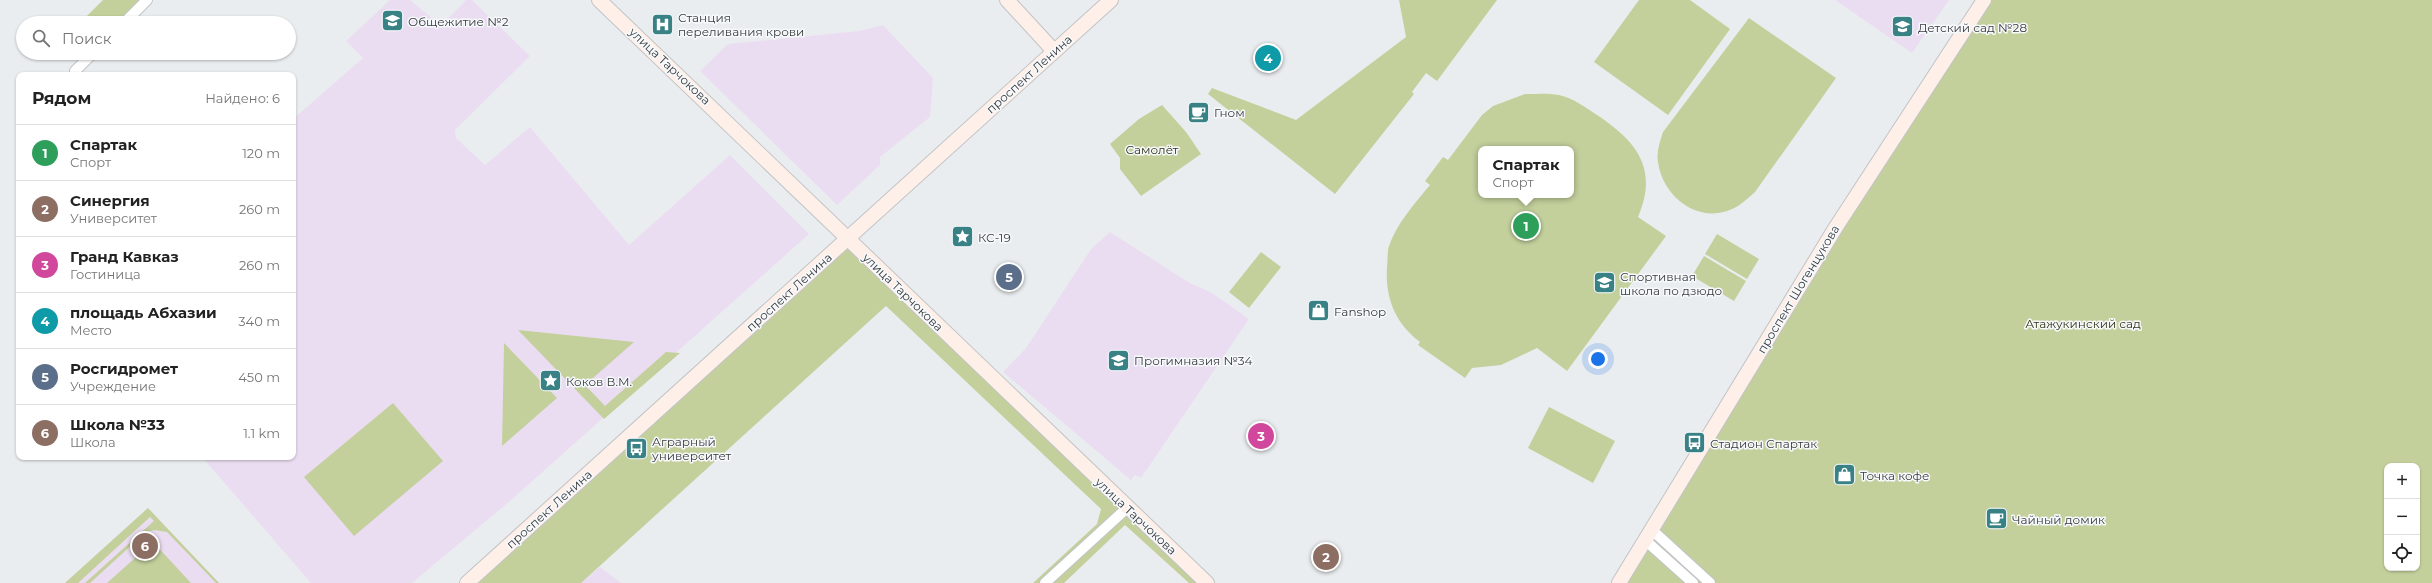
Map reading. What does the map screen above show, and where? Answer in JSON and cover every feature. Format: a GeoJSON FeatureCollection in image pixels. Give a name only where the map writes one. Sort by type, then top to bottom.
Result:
{"type":"FeatureCollection","features":[{"type":"Feature","properties":{"kind":"street"},"geometry":{"type":"LineString","coordinates":[[131,16],[148,0]]}},
{"type":"Feature","properties":{"kind":"street","name":"улица Тарчокова"},"geometry":{"type":"LineString","coordinates":[[599,0],[1127,508],[1207,583]]}},
{"type":"Feature","properties":{"kind":"street"},"geometry":{"type":"LineString","coordinates":[[1007,0],[1054,51]]}},
{"type":"Feature","properties":{"kind":"street","name":"проспект Ленина"},"geometry":{"type":"LineString","coordinates":[[467,583],[1111,0]]}},
{"type":"Feature","properties":{"kind":"street","name":"проспект Шогенцукова"},"geometry":{"type":"LineString","coordinates":[[1619,583],[1841,220],[1984,0]]}},
{"type":"Feature","properties":{"kind":"street"},"geometry":{"type":"LineString","coordinates":[[74,71],[86,60]]}},
{"type":"Feature","properties":{"kind":"street"},"geometry":{"type":"LineString","coordinates":[[1045,583],[1127,508]]}},
{"type":"Feature","properties":{"kind":"street"},"geometry":{"type":"LineString","coordinates":[[1648,535],[1693,583]]}},
{"type":"Feature","properties":{"kind":"street"},"geometry":{"type":"LineString","coordinates":[[1648,535],[1710,583]]}},
{"type":"Feature","properties":{"kind":"shaded area"},"geometry":{"type":"Polygon","coordinates":[[[390,0],[410,0],[441,26],[466,0],[472,0],[530,56],[455,130],[456,138],[485,165],[530,127],[629,245],[730,155],[809,234],[510,501],[412,583],[311,583],[205,460],[296,460],[296,116],[363,58],[346,41],[390,0]]]}},
{"type":"Feature","properties":{"kind":"shaded area","name":"Детский сад №28"},"geometry":{"type":"Polygon","coordinates":[[[1835,0],[1949,0],[1912,53],[1835,0]]]}},
{"type":"Feature","properties":{"kind":"shaded area"},"geometry":{"type":"Polygon","coordinates":[[[883,25],[933,78],[930,117],[880,157],[880,165],[837,205],[700,71],[728,44],[859,31],[883,25]]]}},
{"type":"Feature","properties":{"kind":"shaded area","name":"Прогимназия №34"},"geometry":{"type":"Polygon","coordinates":[[[1110,232],[1188,282],[1212,293],[1249,319],[1141,478],[1135,475],[1131,480],[1003,372],[1026,348],[1091,249],[1110,232]]]}},
{"type":"Feature","properties":{"kind":"shaded area"},"geometry":{"type":"Polygon","coordinates":[[[148,508],[219,583],[65,583],[148,508]]]}},
{"type":"Feature","properties":{"kind":"shaded area"},"geometry":{"type":"Polygon","coordinates":[[[600,567],[621,583],[581,583],[600,567]]]}},
{"type":"Feature","properties":{"kind":"green space"},"geometry":{"type":"Polygon","coordinates":[[[103,0],[141,0],[126,16],[87,16],[103,0]]]}},
{"type":"Feature","properties":{"kind":"green space"},"geometry":{"type":"Polygon","coordinates":[[[1399,0],[1497,0],[1437,81],[1426,73],[1412,92],[1414,94],[1335,194],[1208,94],[1212,88],[1296,120],[1406,37],[1399,0]]]}},
{"type":"Feature","properties":{"kind":"green space"},"geometry":{"type":"Polygon","coordinates":[[[1639,0],[1690,0],[1730,29],[1668,115],[1594,62],[1639,0]]]}},
{"type":"Feature","properties":{"kind":"green space","name":"Атажукинский сад"},"geometry":{"type":"Polygon","coordinates":[[[1984,0],[2432,0],[2432,583],[1619,583],[1984,0]]]}},
{"type":"Feature","properties":{"kind":"green space"},"geometry":{"type":"Polygon","coordinates":[[[1749,18],[1836,78],[1755,192],[1731,210],[1715,213],[1703,212],[1692,209],[1682,203],[1666,185],[1658,162],[1659,147],[1663,132],[1749,18]]]}},
{"type":"Feature","properties":{"kind":"green space"},"geometry":{"type":"Polygon","coordinates":[[[1525,94],[1559,95],[1569,98],[1597,115],[1623,135],[1640,157],[1645,170],[1646,184],[1644,200],[1638,217],[1666,236],[1567,371],[1537,348],[1501,365],[1472,368],[1465,378],[1418,345],[1420,342],[1404,327],[1393,309],[1387,278],[1388,251],[1392,238],[1407,214],[1430,185],[1425,181],[1443,157],[1448,160],[1482,115],[1493,106],[1525,94]]]}},
{"type":"Feature","properties":{"kind":"green space","name":"Самолёт"},"geometry":{"type":"Polygon","coordinates":[[[1162,105],[1186,132],[1201,154],[1141,196],[1120,169],[1120,158],[1110,144],[1139,119],[1162,105]]]}},
{"type":"Feature","properties":{"kind":"green space"},"geometry":{"type":"Polygon","coordinates":[[[1717,234],[1759,259],[1747,279],[1705,254],[1717,234]]]}},
{"type":"Feature","properties":{"kind":"green space"},"geometry":{"type":"Polygon","coordinates":[[[848,238],[1207,583],[1189,583],[1125,525],[1064,583],[1033,583],[1097,524],[1101,509],[886,306],[581,583],[467,583],[848,238]]]}},
{"type":"Feature","properties":{"kind":"green space"},"geometry":{"type":"Polygon","coordinates":[[[1261,252],[1281,267],[1249,308],[1229,292],[1261,252]]]}},
{"type":"Feature","properties":{"kind":"green space"},"geometry":{"type":"Polygon","coordinates":[[[1704,256],[1746,281],[1734,301],[1692,276],[1704,256]]]}},
{"type":"Feature","properties":{"kind":"green space"},"geometry":{"type":"Polygon","coordinates":[[[518,330],[634,342],[585,385],[605,406],[666,352],[680,353],[604,419],[518,330]]]}},
{"type":"Feature","properties":{"kind":"green space"},"geometry":{"type":"Polygon","coordinates":[[[504,343],[557,398],[502,446],[504,343]]]}},
{"type":"Feature","properties":{"kind":"green space"},"geometry":{"type":"Polygon","coordinates":[[[393,403],[443,461],[354,536],[304,477],[393,403]]]}},
{"type":"Feature","properties":{"kind":"green space"},"geometry":{"type":"Polygon","coordinates":[[[1549,407],[1615,441],[1593,483],[1528,448],[1549,407]]]}},
{"type":"Feature","properties":{"kind":"green space"},"geometry":{"type":"Polygon","coordinates":[[[148,508],[219,583],[216,583],[167,532],[154,530],[146,532],[90,583],[85,583],[154,521],[150,517],[78,583],[65,583],[148,508]]]}},
{"type":"Feature","properties":{"kind":"green space"},"geometry":{"type":"Polygon","coordinates":[[[153,542],[191,583],[107,583],[153,542]]]}},
{"type":"Feature","properties":{"kind":"place","name":"Общежитие №2"},"geometry":{"type":"Point","coordinates":[392,21]}},
{"type":"Feature","properties":{"kind":"place","name":"Станция переливания крови"},"geometry":{"type":"Point","coordinates":[662,24]}},
{"type":"Feature","properties":{"kind":"place","name":"Детский сад №28"},"geometry":{"type":"Point","coordinates":[1902,27]}},
{"type":"Feature","properties":{"kind":"place","name":"площадь Абхазии"},"geometry":{"type":"Point","coordinates":[1268,58]}},
{"type":"Feature","properties":{"kind":"place","name":"Гном"},"geometry":{"type":"Point","coordinates":[1198,112]}},
{"type":"Feature","properties":{"kind":"place","name":"Спартак"},"geometry":{"type":"Point","coordinates":[1526,226]}},
{"type":"Feature","properties":{"kind":"place","name":"КС-19"},"geometry":{"type":"Point","coordinates":[962,237]}},
{"type":"Feature","properties":{"kind":"place","name":"Росгидромет"},"geometry":{"type":"Point","coordinates":[1009,277]}},
{"type":"Feature","properties":{"kind":"place","name":"Спортивная школа по дзюдо"},"geometry":{"type":"Point","coordinates":[1604,283]}},
{"type":"Feature","properties":{"kind":"place","name":"Fanshop"},"geometry":{"type":"Point","coordinates":[1319,311]}},
{"type":"Feature","properties":{"kind":"place","name":"Прогимназия №34"},"geometry":{"type":"Point","coordinates":[1118,360]}},
{"type":"Feature","properties":{"kind":"place","name":"Коков В.М."},"geometry":{"type":"Point","coordinates":[550,381]}},
{"type":"Feature","properties":{"kind":"place","name":"Гранд Кавказ"},"geometry":{"type":"Point","coordinates":[1261,436]}},
{"type":"Feature","properties":{"kind":"place","name":"Стадион Спартак"},"geometry":{"type":"Point","coordinates":[1694,443]}},
{"type":"Feature","properties":{"kind":"place","name":"Аграрный университет"},"geometry":{"type":"Point","coordinates":[636,448]}},
{"type":"Feature","properties":{"kind":"place","name":"Точка кофе"},"geometry":{"type":"Point","coordinates":[1845,475]}},
{"type":"Feature","properties":{"kind":"place","name":"Чайный домик"},"geometry":{"type":"Point","coordinates":[1997,519]}},
{"type":"Feature","properties":{"kind":"place","name":"Школа №33"},"geometry":{"type":"Point","coordinates":[145,546]}},
{"type":"Feature","properties":{"kind":"place","name":"Синергия"},"geometry":{"type":"Point","coordinates":[1326,557]}}]}
